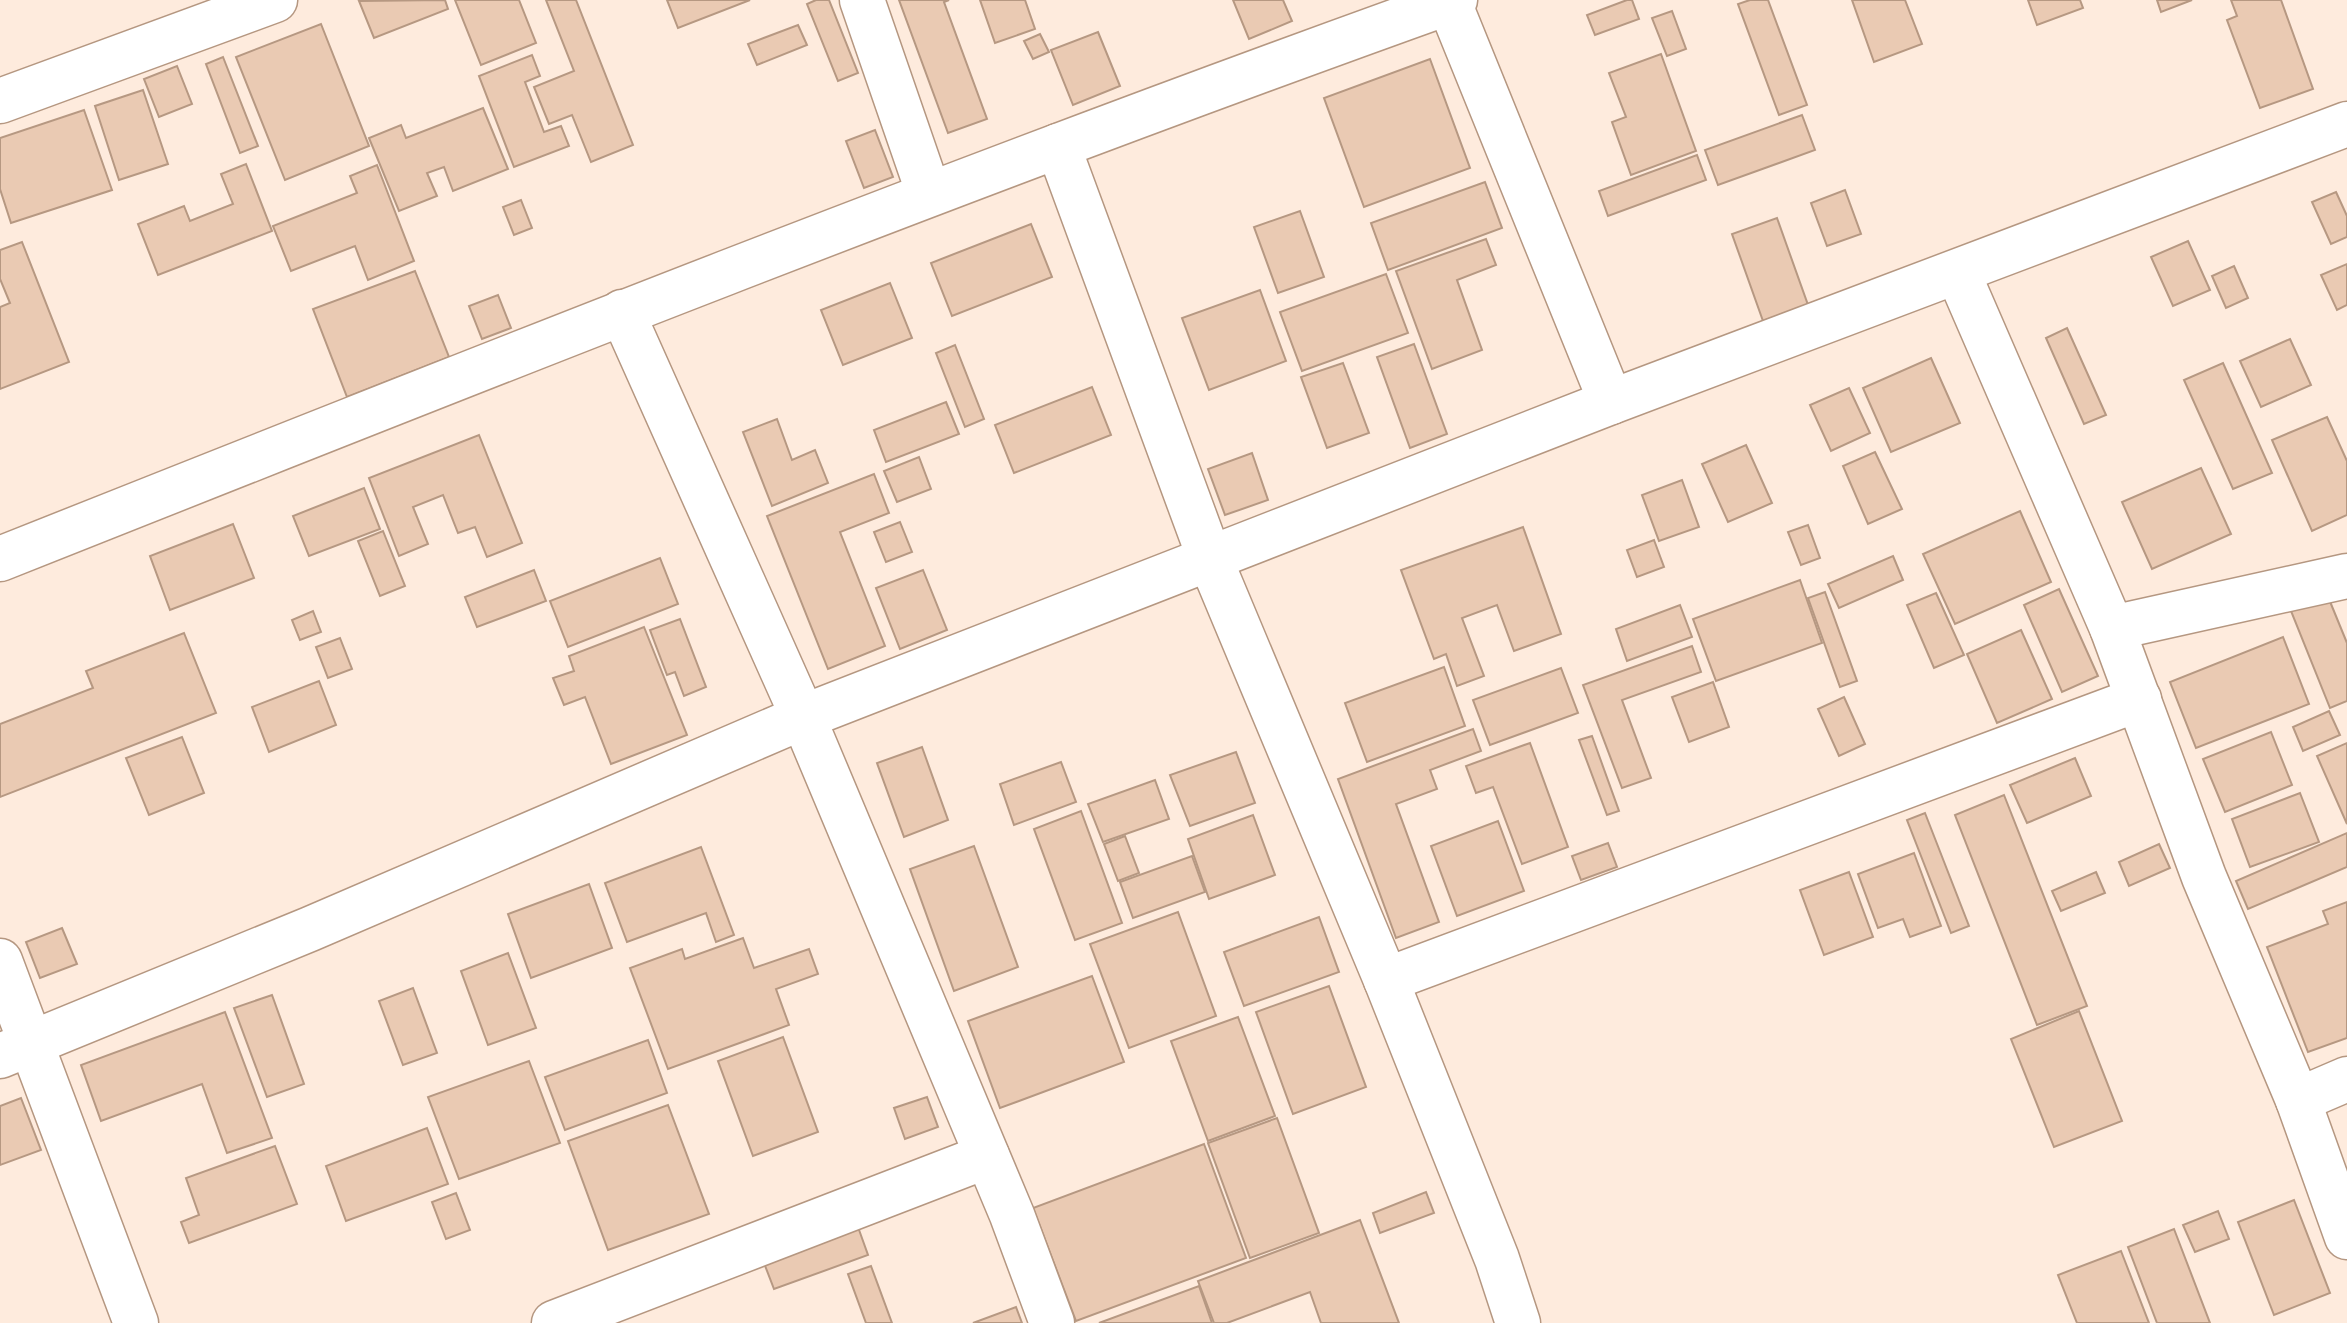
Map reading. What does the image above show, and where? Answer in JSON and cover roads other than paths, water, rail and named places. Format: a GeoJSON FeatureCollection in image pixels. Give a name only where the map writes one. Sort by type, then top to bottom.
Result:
{"type":"FeatureCollection","features":[{"type":"Feature","properties":{"kind":"street"},"geometry":{"type":"LineString","coordinates":[[0,101],[275,0]]}},
{"type":"Feature","properties":{"kind":"street"},"geometry":{"type":"LineString","coordinates":[[862,0],[929,194]]}},
{"type":"Feature","properties":{"kind":"street"},"geometry":{"type":"LineString","coordinates":[[0,559],[622,312],[929,194],[1451,1],[1611,402]]}},
{"type":"Feature","properties":{"kind":"street"},"geometry":{"type":"LineString","coordinates":[[16,1050],[310,929],[803,717],[1611,402],[2347,124]]}},
{"type":"Feature","properties":{"kind":"street"},"geometry":{"type":"LineString","coordinates":[[1058,146],[1210,559],[1386,980],[1497,1259],[1518,1323]]}},
{"type":"Feature","properties":{"kind":"street"},"geometry":{"type":"LineString","coordinates":[[1958,273],[2112,628],[2204,877],[2298,1100],[2347,1237]]}},
{"type":"Feature","properties":{"kind":"street"},"geometry":{"type":"LineString","coordinates":[[622,312],[803,717],[987,1156],[1052,1323]]}},
{"type":"Feature","properties":{"kind":"street"},"geometry":{"type":"LineString","coordinates":[[2112,628],[2347,576]]}},
{"type":"Feature","properties":{"kind":"street"},"geometry":{"type":"LineString","coordinates":[[1386,980],[2139,699]]}},
{"type":"Feature","properties":{"kind":"street"},"geometry":{"type":"LineString","coordinates":[[0,961],[16,1050],[136,1323]]}},
{"type":"Feature","properties":{"kind":"street"},"geometry":{"type":"LineString","coordinates":[[2298,1100],[2347,1079]]}},
{"type":"Feature","properties":{"kind":"street"},"geometry":{"type":"LineString","coordinates":[[554,1323],[987,1156]]}}]}
